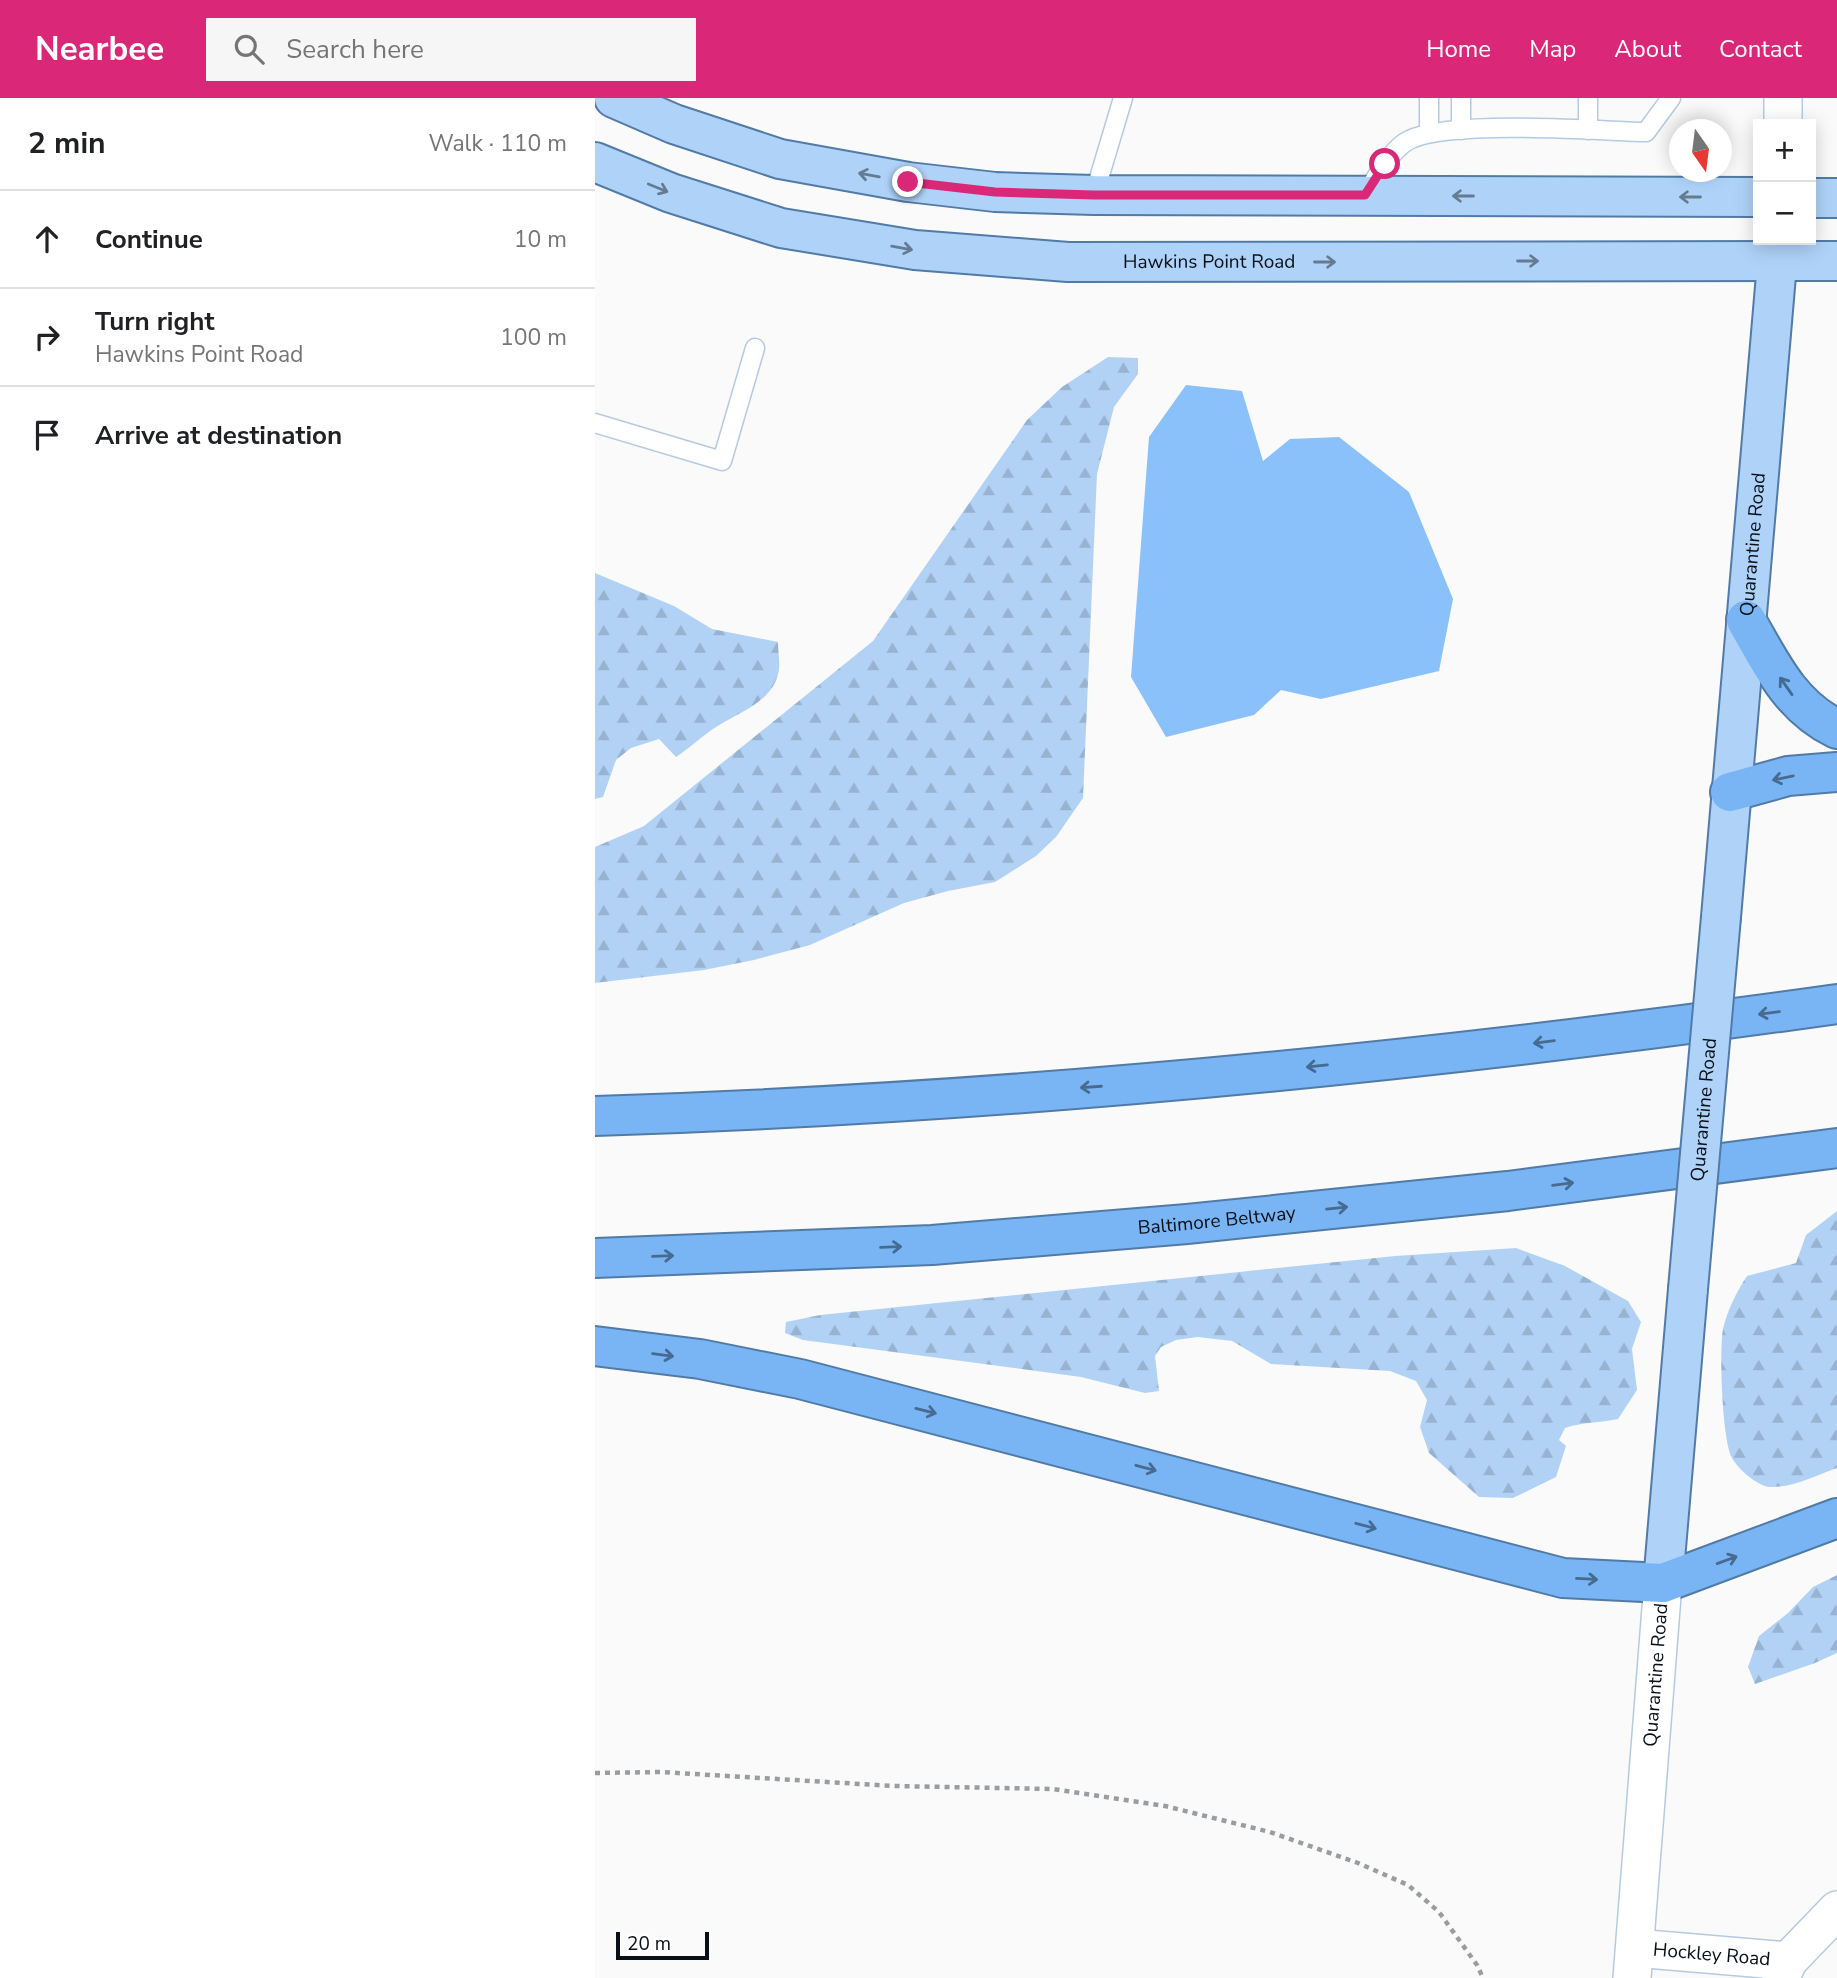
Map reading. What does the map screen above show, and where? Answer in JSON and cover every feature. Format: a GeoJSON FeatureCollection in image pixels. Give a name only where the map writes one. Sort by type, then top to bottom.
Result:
{"type":"FeatureCollection","features":[{"type":"Feature","properties":{"kind":"highway"},"geometry":{"type":"LineString","coordinates":[[1746,620],[1794,697],[1814,716],[1837,729]]}},
{"type":"Feature","properties":{"kind":"highway"},"geometry":{"type":"LineString","coordinates":[[1730,792],[1787,776],[1837,772]]}},
{"type":"Feature","properties":{"kind":"highway"},"geometry":{"type":"LineString","coordinates":[[595,1116],[922,1100],[1167,1081],[1497,1048],[1837,1004]]}},
{"type":"Feature","properties":{"kind":"highway","name":"Baltimore Beltway"},"geometry":{"type":"LineString","coordinates":[[595,1258],[932,1245],[1173,1225],[1508,1191],[1837,1148]]}},
{"type":"Feature","properties":{"kind":"highway"},"geometry":{"type":"LineString","coordinates":[[595,1346],[699,1359],[800,1379],[1563,1577],[1663,1583],[1837,1518]]}},
{"type":"Feature","properties":{"kind":"main road"},"geometry":{"type":"LineString","coordinates":[[614,98],[674,124],[780,159],[908,182],[983,191],[1094,195],[1753,197]]}},
{"type":"Feature","properties":{"kind":"main road","name":"Hawkins Point Road"},"geometry":{"type":"LineString","coordinates":[[595,162],[671,193],[781,228],[915,250],[977,257],[1067,262],[1779,250],[1837,261]]}},
{"type":"Feature","properties":{"kind":"main road"},"geometry":{"type":"LineString","coordinates":[[1816,198],[1837,198]]}},
{"type":"Feature","properties":{"kind":"main road","name":"Quarantine Road"},"geometry":{"type":"LineString","coordinates":[[1663,1583],[1779,250]]}},
{"type":"Feature","properties":{"kind":"street"},"geometry":{"type":"LineString","coordinates":[[1783,98],[1783,119]]}},
{"type":"Feature","properties":{"kind":"street","name":"Quarantine Road"},"geometry":{"type":"LineString","coordinates":[[1634,1963],[1663,1583]]}},
{"type":"Feature","properties":{"kind":"street","name":"Hockley Road"},"geometry":{"type":"LineString","coordinates":[[1634,1963],[1784,1969],[1837,1910]]}},
{"type":"Feature","properties":{"kind":"lane"},"geometry":{"type":"LineString","coordinates":[[1094,195],[1122,98]]}},
{"type":"Feature","properties":{"kind":"lane"},"geometry":{"type":"LineString","coordinates":[[1429,98],[1429,133]]}},
{"type":"Feature","properties":{"kind":"lane"},"geometry":{"type":"LineString","coordinates":[[1461,98],[1461,130]]}},
{"type":"Feature","properties":{"kind":"lane"},"geometry":{"type":"LineString","coordinates":[[1588,98],[1588,130]]}},
{"type":"Feature","properties":{"kind":"lane"},"geometry":{"type":"LineString","coordinates":[[1365,195],[1398,149],[1421,134],[1497,128],[1646,132],[1671,98]]}},
{"type":"Feature","properties":{"kind":"lane"},"geometry":{"type":"LineString","coordinates":[[595,423],[722,461],[755,348]]}},
{"type":"Feature","properties":{"kind":"path"},"geometry":{"type":"LineString","coordinates":[[595,1773],[661,1772],[894,1786],[1053,1789],[1165,1806],[1270,1832],[1358,1863],[1408,1885],[1439,1912],[1477,1965],[1483,1978]]}},
{"type":"Feature","properties":{"kind":"green space"},"geometry":{"type":"Polygon","coordinates":[[[1108,357],[1138,358],[1138,374],[1114,407],[1097,474],[1083,798],[1056,837],[1036,856],[995,882],[904,903],[810,945],[704,970],[595,983],[595,847],[644,826],[873,641],[1027,420],[1062,387],[1108,357]]]}},
{"type":"Feature","properties":{"kind":"green space"},"geometry":{"type":"Polygon","coordinates":[[[595,573],[674,606],[712,629],[778,642],[779,669],[776,680],[764,697],[676,757],[659,739],[631,748],[616,760],[603,797],[595,799],[595,573]]]}},
{"type":"Feature","properties":{"kind":"green space"},"geometry":{"type":"Polygon","coordinates":[[[1837,1211],[1837,1468],[1787,1485],[1765,1486],[1739,1467],[1729,1448],[1721,1375],[1723,1329],[1733,1301],[1747,1276],[1796,1263],[1806,1235],[1837,1211]]]}},
{"type":"Feature","properties":{"kind":"green space"},"geometry":{"type":"Polygon","coordinates":[[[1516,1248],[1565,1266],[1628,1301],[1641,1322],[1632,1349],[1637,1390],[1618,1419],[1565,1428],[1559,1440],[1566,1446],[1556,1477],[1513,1498],[1479,1497],[1429,1453],[1420,1427],[1427,1400],[1416,1381],[1390,1371],[1271,1364],[1232,1341],[1198,1337],[1176,1340],[1161,1347],[1155,1356],[1159,1391],[1145,1393],[1081,1377],[803,1340],[785,1333],[786,1322],[820,1315],[1395,1256],[1516,1248]]]}},
{"type":"Feature","properties":{"kind":"green space"},"geometry":{"type":"Polygon","coordinates":[[[1837,1575],[1837,1653],[1755,1684],[1748,1667],[1759,1636],[1788,1613],[1813,1587],[1837,1575]]]}},
{"type":"Feature","properties":{"kind":"shaded area"},"geometry":{"type":"Polygon","coordinates":[[[1186,385],[1242,391],[1263,461],[1290,439],[1339,437],[1409,492],[1453,599],[1439,671],[1321,699],[1281,690],[1254,715],[1166,737],[1131,677],[1149,437],[1186,385]]]}},
{"type":"Feature","properties":{"kind":"route"},"geometry":{"type":"LineString","coordinates":[[908,182],[995,192],[1094,195],[1365,195],[1385,164]]}}]}
